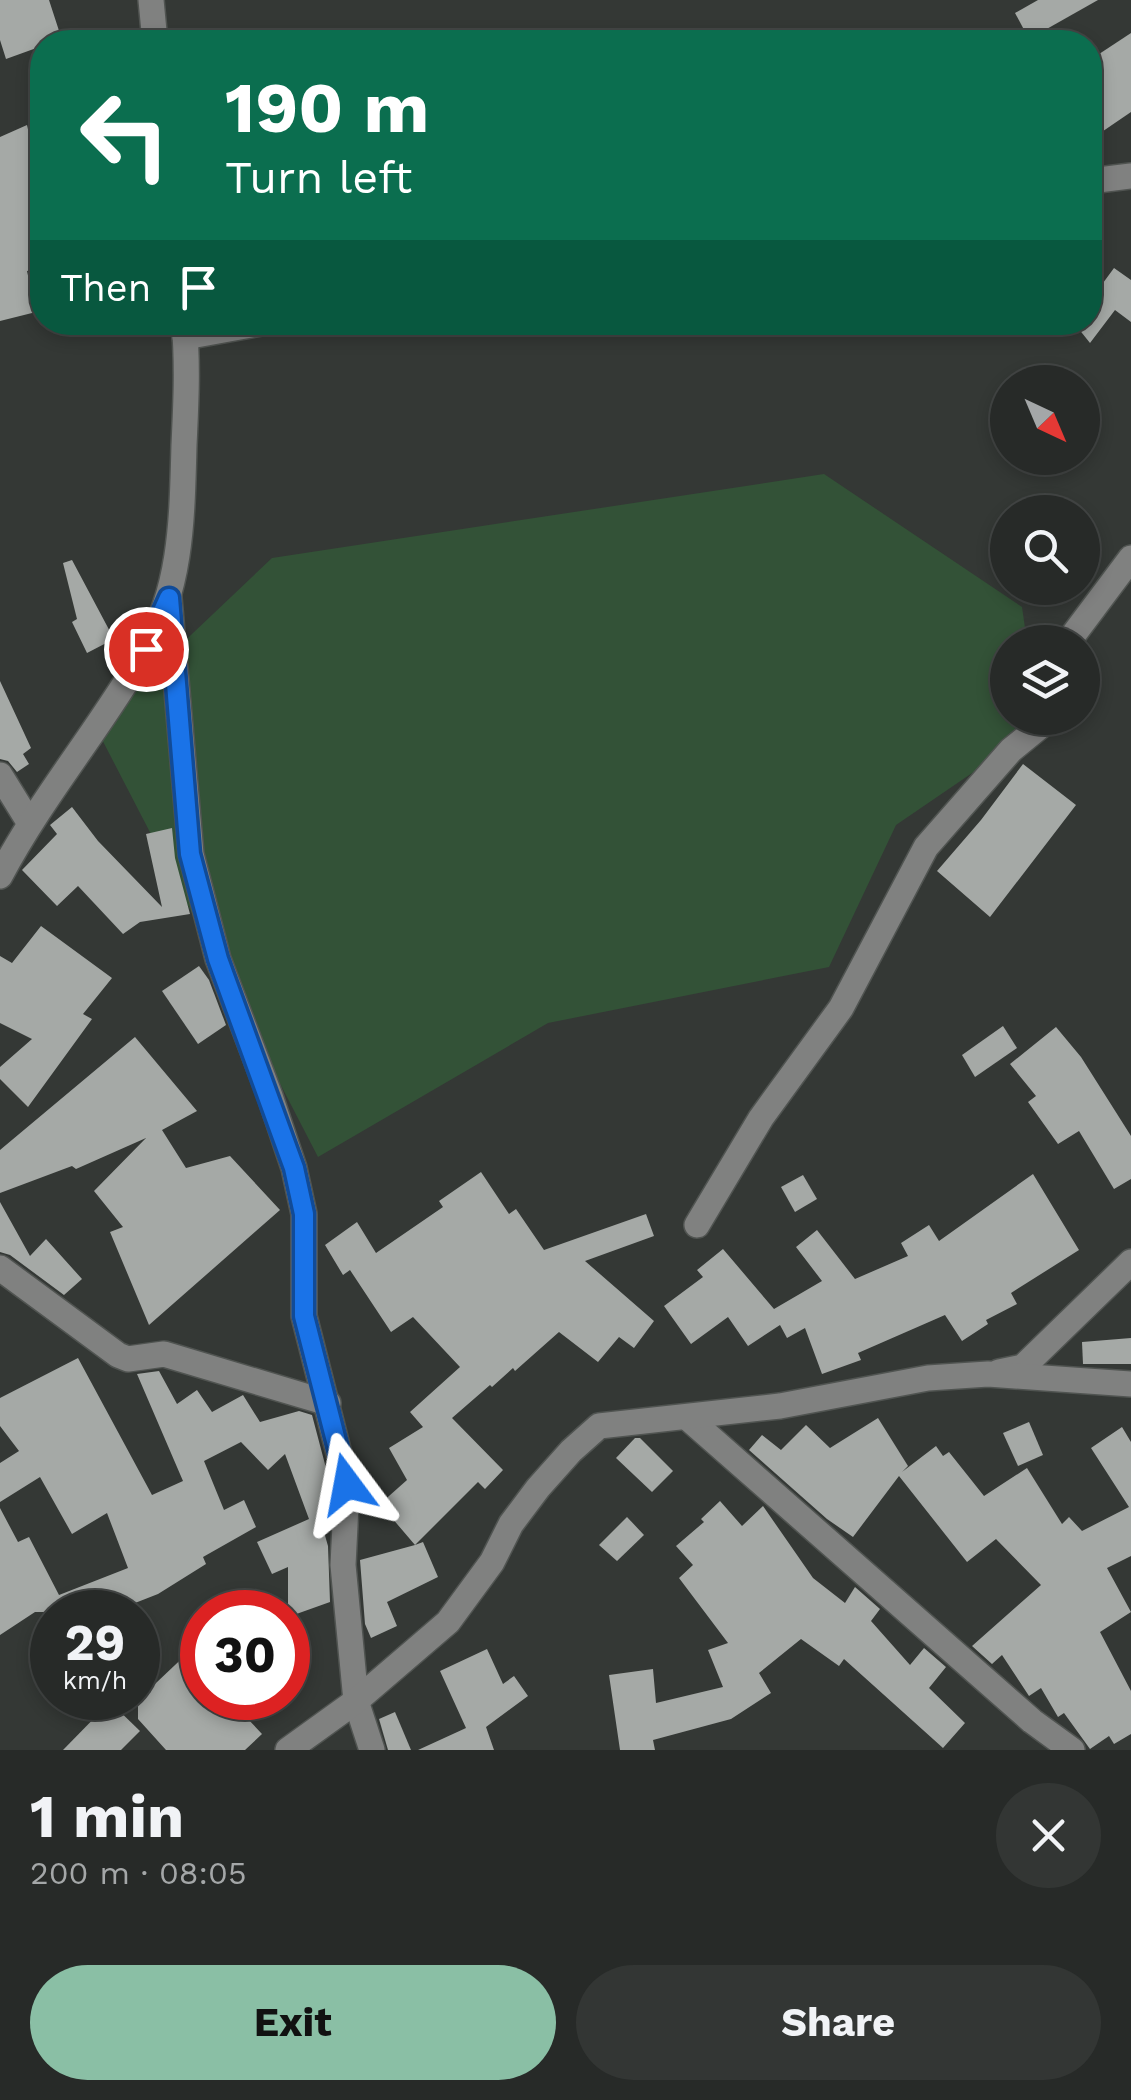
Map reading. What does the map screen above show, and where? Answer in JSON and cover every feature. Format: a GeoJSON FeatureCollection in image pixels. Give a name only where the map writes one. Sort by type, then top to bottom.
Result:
{"type":"FeatureCollection","features":[{"type":"Feature","properties":{"kind":"street"},"geometry":{"type":"LineString","coordinates":[[151,0],[154,30]]}},
{"type":"Feature","properties":{"kind":"street"},"geometry":{"type":"LineString","coordinates":[[1102,180],[1131,176]]}},
{"type":"Feature","properties":{"kind":"street"},"geometry":{"type":"LineString","coordinates":[[0,876],[28,822],[146,649],[169,598],[182,538],[184,335]]}},
{"type":"Feature","properties":{"kind":"street"},"geometry":{"type":"LineString","coordinates":[[1081,625],[1131,558]]}},
{"type":"Feature","properties":{"kind":"street"},"geometry":{"type":"LineString","coordinates":[[169,598],[190,854],[218,959],[294,1168],[304,1214],[304,1316],[347,1484],[343,1565],[356,1701],[372,1750]]}},
{"type":"Feature","properties":{"kind":"street"},"geometry":{"type":"LineString","coordinates":[[697,1225],[761,1118],[840,1008],[926,848],[1011,750],[1029,735]]}},
{"type":"Feature","properties":{"kind":"street"},"geometry":{"type":"LineString","coordinates":[[0,775],[28,822]]}},
{"type":"Feature","properties":{"kind":"street"},"geometry":{"type":"LineString","coordinates":[[988,1374],[1022,1367],[1131,1262]]}},
{"type":"Feature","properties":{"kind":"street"},"geometry":{"type":"LineString","coordinates":[[0,1268],[118,1355],[128,1358],[164,1354],[328,1402]]}},
{"type":"Feature","properties":{"kind":"street"},"geometry":{"type":"LineString","coordinates":[[288,1750],[356,1701],[448,1622],[492,1562],[511,1524],[538,1488],[599,1426],[780,1406],[928,1378],[988,1374],[1131,1384]]}},
{"type":"Feature","properties":{"kind":"street"},"geometry":{"type":"LineString","coordinates":[[688,1418],[974,1671],[1072,1750]]}},
{"type":"Feature","properties":{"kind":"green space"},"geometry":{"type":"Polygon","coordinates":[[[824,474],[990,586],[990,605],[1022,607],[1025,625],[990,625],[990,735],[1028,735],[896,825],[829,967],[548,1023],[318,1157],[95,726],[272,558],[824,474]]]}},
{"type":"Feature","properties":{"kind":"building"},"geometry":{"type":"Polygon","coordinates":[[[0,0],[49,0],[59,30],[30,30],[30,50],[6,59],[0,40],[0,0]]]}},
{"type":"Feature","properties":{"kind":"building"},"geometry":{"type":"Polygon","coordinates":[[[1038,0],[1098,0],[1045,30],[1024,30],[1015,13],[1038,0]]]}},
{"type":"Feature","properties":{"kind":"building"},"geometry":{"type":"Polygon","coordinates":[[[1131,33],[1131,112],[1102,132],[1102,52],[1131,33]]]}},
{"type":"Feature","properties":{"kind":"building"},"geometry":{"type":"Polygon","coordinates":[[[27,125],[30,314],[0,321],[0,137],[27,125]]]}},
{"type":"Feature","properties":{"kind":"building"},"geometry":{"type":"Polygon","coordinates":[[[1114,268],[1131,280],[1131,322],[1115,310],[1102,327],[1103,283],[1114,268]]]}},
{"type":"Feature","properties":{"kind":"building"},"geometry":{"type":"Polygon","coordinates":[[[72,560],[114,639],[87,653],[72,622],[77,619],[63,563],[72,560]]]}},
{"type":"Feature","properties":{"kind":"building"},"geometry":{"type":"Polygon","coordinates":[[[0,681],[31,748],[23,754],[29,764],[17,772],[8,761],[0,759],[0,681]]]}},
{"type":"Feature","properties":{"kind":"building"},"geometry":{"type":"Polygon","coordinates":[[[1023,764],[1076,805],[990,917],[937,871],[1023,764]]]}},
{"type":"Feature","properties":{"kind":"building"},"geometry":{"type":"Polygon","coordinates":[[[72,807],[98,841],[162,907],[146,834],[172,828],[175,858],[190,914],[140,922],[123,934],[78,886],[57,906],[22,870],[57,834],[50,825],[72,807]]]}},
{"type":"Feature","properties":{"kind":"building"},"geometry":{"type":"Polygon","coordinates":[[[41,926],[112,978],[83,1014],[92,1019],[28,1107],[0,1079],[0,1067],[32,1039],[0,1023],[0,956],[12,963],[41,926]]]}},
{"type":"Feature","properties":{"kind":"building"},"geometry":{"type":"Polygon","coordinates":[[[199,966],[209,980],[226,1025],[198,1044],[162,991],[199,966]]]}},
{"type":"Feature","properties":{"kind":"building"},"geometry":{"type":"Polygon","coordinates":[[[1003,1026],[1017,1048],[975,1077],[962,1055],[1003,1026]]]}},
{"type":"Feature","properties":{"kind":"building"},"geometry":{"type":"Polygon","coordinates":[[[1056,1027],[1081,1057],[1131,1136],[1131,1179],[1114,1189],[1079,1131],[1058,1144],[1028,1102],[1036,1096],[1010,1064],[1056,1027]]]}},
{"type":"Feature","properties":{"kind":"building"},"geometry":{"type":"Polygon","coordinates":[[[135,1037],[197,1111],[162,1130],[186,1168],[230,1156],[280,1210],[149,1325],[110,1232],[123,1227],[94,1191],[146,1138],[76,1169],[72,1166],[0,1193],[0,1150],[135,1037]]]}},
{"type":"Feature","properties":{"kind":"building"},"geometry":{"type":"Polygon","coordinates":[[[481,1172],[509,1214],[516,1209],[544,1250],[646,1214],[654,1236],[585,1261],[654,1321],[634,1348],[619,1337],[598,1362],[559,1332],[452,1418],[503,1470],[485,1489],[478,1482],[415,1545],[380,1504],[407,1480],[389,1448],[423,1427],[410,1412],[460,1367],[413,1317],[391,1332],[350,1270],[343,1275],[325,1245],[357,1222],[376,1253],[443,1207],[439,1201],[481,1172]]]}},
{"type":"Feature","properties":{"kind":"building"},"geometry":{"type":"Polygon","coordinates":[[[1033,1174],[1079,1250],[1011,1293],[1017,1304],[986,1320],[988,1324],[962,1341],[945,1315],[858,1353],[861,1360],[822,1374],[805,1328],[787,1338],[780,1325],[748,1346],[728,1317],[691,1344],[664,1306],[703,1277],[697,1270],[723,1249],[774,1309],[822,1281],[796,1247],[817,1230],[855,1279],[908,1256],[901,1243],[929,1225],[939,1241],[1033,1174]]]}},
{"type":"Feature","properties":{"kind":"building"},"geometry":{"type":"Polygon","coordinates":[[[803,1175],[817,1199],[795,1212],[781,1187],[803,1175]]]}},
{"type":"Feature","properties":{"kind":"building"},"geometry":{"type":"Polygon","coordinates":[[[0,1202],[30,1256],[46,1239],[82,1279],[64,1295],[10,1255],[0,1252],[0,1202]]]}},
{"type":"Feature","properties":{"kind":"building"},"geometry":{"type":"Polygon","coordinates":[[[1131,1338],[1131,1364],[1083,1364],[1082,1342],[1131,1338]]]}},
{"type":"Feature","properties":{"kind":"building"},"geometry":{"type":"Polygon","coordinates":[[[78,1358],[152,1495],[183,1481],[137,1374],[159,1371],[177,1404],[197,1390],[212,1412],[243,1395],[260,1422],[299,1411],[312,1415],[331,1487],[329,1514],[320,1518],[328,1546],[330,1602],[310,1609],[310,1590],[288,1590],[288,1567],[272,1574],[257,1542],[309,1519],[285,1454],[268,1470],[241,1442],[204,1461],[224,1510],[244,1500],[256,1527],[203,1557],[206,1564],[160,1593],[72,1590],[128,1568],[107,1513],[72,1534],[40,1477],[0,1502],[0,1463],[19,1451],[0,1426],[0,1398],[78,1358]]]}},
{"type":"Feature","properties":{"kind":"building"},"geometry":{"type":"Polygon","coordinates":[[[878,1418],[908,1466],[902,1472],[936,1446],[943,1456],[949,1452],[984,1496],[1027,1468],[1062,1524],[1069,1517],[1082,1531],[1129,1507],[1091,1448],[1122,1427],[1131,1442],[1131,1556],[1107,1568],[1131,1612],[1100,1632],[1131,1691],[1131,1734],[1114,1744],[1109,1736],[1090,1749],[1064,1713],[1058,1717],[1041,1688],[1029,1696],[1002,1655],[992,1664],[972,1646],[1041,1585],[996,1539],[967,1562],[899,1476],[853,1537],[749,1450],[762,1435],[781,1450],[806,1425],[830,1448],[878,1418]]]}},
{"type":"Feature","properties":{"kind":"building"},"geometry":{"type":"Polygon","coordinates":[[[1029,1422],[1043,1455],[1018,1466],[1003,1433],[1029,1422]]]}},
{"type":"Feature","properties":{"kind":"building"},"geometry":{"type":"Polygon","coordinates":[[[635,1438],[640,1438],[673,1471],[652,1492],[616,1458],[635,1438]]]}},
{"type":"Feature","properties":{"kind":"building"},"geometry":{"type":"Polygon","coordinates":[[[720,1501],[742,1526],[763,1506],[813,1578],[845,1603],[855,1587],[880,1609],[871,1621],[910,1665],[924,1648],[946,1667],[929,1688],[965,1723],[943,1748],[844,1659],[839,1666],[801,1639],[759,1673],[771,1693],[731,1719],[653,1740],[655,1750],[620,1750],[609,1675],[653,1669],[656,1703],[723,1687],[708,1650],[728,1643],[679,1578],[693,1565],[676,1546],[704,1522],[701,1519],[720,1501]]]}},
{"type":"Feature","properties":{"kind":"building"},"geometry":{"type":"Polygon","coordinates":[[[0,1508],[18,1542],[29,1537],[56,1590],[30,1590],[30,1615],[0,1635],[0,1508]]]}},
{"type":"Feature","properties":{"kind":"building"},"geometry":{"type":"Polygon","coordinates":[[[627,1517],[644,1535],[617,1561],[599,1545],[627,1517]]]}},
{"type":"Feature","properties":{"kind":"building"},"geometry":{"type":"Polygon","coordinates":[[[423,1542],[438,1577],[387,1602],[397,1626],[371,1638],[365,1624],[360,1560],[423,1542]]]}},
{"type":"Feature","properties":{"kind":"building"},"geometry":{"type":"Polygon","coordinates":[[[487,1649],[503,1684],[514,1676],[528,1696],[486,1727],[494,1750],[418,1750],[466,1728],[440,1671],[487,1649]]]}},
{"type":"Feature","properties":{"kind":"building"},"geometry":{"type":"Polygon","coordinates":[[[180,1660],[180,1720],[249,1720],[262,1734],[245,1750],[166,1750],[139,1720],[160,1720],[160,1679],[180,1660]]]}},
{"type":"Feature","properties":{"kind":"building"},"geometry":{"type":"Polygon","coordinates":[[[395,1712],[411,1750],[388,1750],[379,1719],[395,1712]]]}},
{"type":"Feature","properties":{"kind":"building"},"geometry":{"type":"Polygon","coordinates":[[[92,1720],[129,1720],[140,1731],[121,1750],[63,1750],[92,1720]]]}},
{"type":"Feature","properties":{"kind":"route"},"geometry":{"type":"LineString","coordinates":[[146,649],[169,598],[190,854],[218,959],[294,1168],[304,1214],[304,1316],[347,1484]]}}]}
